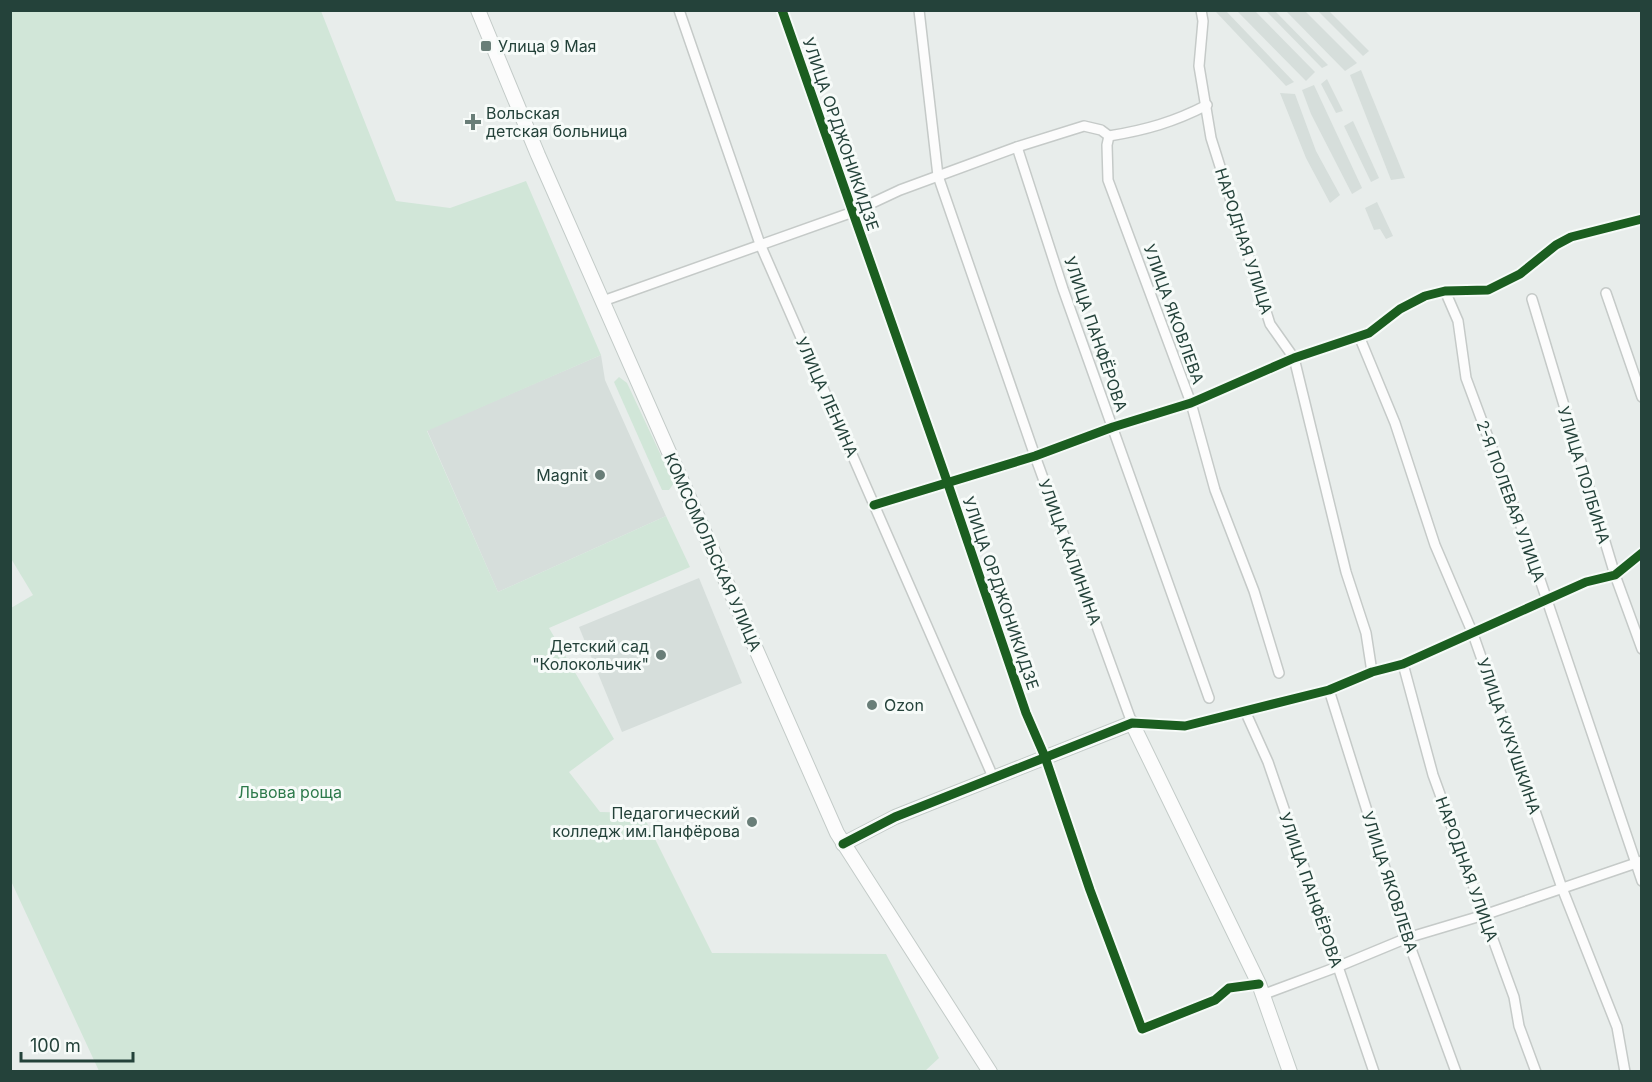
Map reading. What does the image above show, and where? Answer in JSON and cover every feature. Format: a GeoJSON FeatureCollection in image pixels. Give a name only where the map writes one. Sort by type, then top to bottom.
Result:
{"type":"FeatureCollection","features":[{"type":"Feature","properties":{"kind":"main road","name":"КОМСОМОЛЬСКАЯ УЛИЦА"},"geometry":{"type":"LineString","coordinates":[[478,10],[538,155],[843,844],[990,1071]]}},
{"type":"Feature","properties":{"kind":"main road"},"geometry":{"type":"LineString","coordinates":[[843,844],[895,817],[1132,723]]}},
{"type":"Feature","properties":{"kind":"main road","name":"УЛИЦА КАЛИНИНА"},"geometry":{"type":"LineString","coordinates":[[1132,723],[1260,990],[1290,1071]]}},
{"type":"Feature","properties":{"kind":"street","name":"УЛИЦА ЛЕНИНА"},"geometry":{"type":"LineString","coordinates":[[679,10],[760,244],[993,777]]}},
{"type":"Feature","properties":{"kind":"street","name":"УЛИЦА ОРДЖОНИКИДЗЕ"},"geometry":{"type":"LineString","coordinates":[[782,10],[1026,713],[1045,757],[1090,890],[1142,1029],[1215,1000],[1229,988],[1260,990]]}},
{"type":"Feature","properties":{"kind":"street","name":"УЛИЦА КАЛИНИНА"},"geometry":{"type":"LineString","coordinates":[[919,10],[938,176],[1035,456],[1132,723]]}},
{"type":"Feature","properties":{"kind":"street","name":"НАРОДНАЯ УЛИЦА"},"geometry":{"type":"LineString","coordinates":[[1201,10],[1203,21],[1199,66],[1211,138],[1270,324],[1294,358],[1346,572],[1366,633],[1372,672]]}},
{"type":"Feature","properties":{"kind":"street"},"geometry":{"type":"LineString","coordinates":[[603,301],[853,212],[900,190],[1017,147],[1084,126],[1101,130],[1110,136],[1144,130],[1181,118],[1207,105]]}},
{"type":"Feature","properties":{"kind":"street","name":"УЛИЦА ЯКОВЛЕВА"},"geometry":{"type":"LineString","coordinates":[[1110,136],[1107,145],[1108,180],[1191,403],[1215,490],[1254,591],[1278,673]]}},
{"type":"Feature","properties":{"kind":"street","name":"УЛИЦА ПАНФЁРОВА"},"geometry":{"type":"LineString","coordinates":[[1017,147],[1063,289],[1209,698]]}},
{"type":"Feature","properties":{"kind":"street"},"geometry":{"type":"LineString","coordinates":[[874,505],[948,484],[1035,456],[1113,427],[1191,403],[1294,358],[1369,333],[1400,309],[1425,296],[1444,291],[1488,290],[1520,274],[1556,244],[1571,237],[1641,219]]}},
{"type":"Feature","properties":{"kind":"street","name":"2-Я ПОЛЕВАЯ УЛИЦА"},"geometry":{"type":"LineString","coordinates":[[1444,291],[1458,321],[1466,378],[1531,553],[1546,602],[1638,862],[1641,881]]}},
{"type":"Feature","properties":{"kind":"street"},"geometry":{"type":"LineString","coordinates":[[1606,293],[1641,397]]}},
{"type":"Feature","properties":{"kind":"street","name":"УЛИЦА ПОЛБИНА"},"geometry":{"type":"LineString","coordinates":[[1532,299],[1615,575],[1641,649]]}},
{"type":"Feature","properties":{"kind":"street","name":"УЛИЦА КУКУШКИНА"},"geometry":{"type":"LineString","coordinates":[[1359,336],[1395,423],[1435,545],[1473,634],[1562,888],[1617,1027],[1624,1071]]}},
{"type":"Feature","properties":{"kind":"street"},"geometry":{"type":"LineString","coordinates":[[1132,723],[1185,726],[1329,690],[1372,672],[1403,664],[1546,602],[1586,582],[1615,575],[1641,552]]}},
{"type":"Feature","properties":{"kind":"street","name":"НАРОДНАЯ УЛИЦА"},"geometry":{"type":"LineString","coordinates":[[1403,664],[1433,775],[1514,997],[1519,1026],[1536,1071]]}},
{"type":"Feature","properties":{"kind":"street","name":"УЛИЦА ЯКОВЛЕВА"},"geometry":{"type":"LineString","coordinates":[[1329,690],[1407,938],[1456,1071]]}},
{"type":"Feature","properties":{"kind":"street","name":"УЛИЦА ПАНФЁРОВА"},"geometry":{"type":"LineString","coordinates":[[1245,711],[1268,762],[1374,1071]]}},
{"type":"Feature","properties":{"kind":"street"},"geometry":{"type":"LineString","coordinates":[[1260,990],[1337,967],[1407,938],[1484,915],[1638,862]]}},
{"type":"Feature","properties":{"kind":"shaded area"},"geometry":{"type":"Polygon","coordinates":[[[1226,11],[1294,82],[1286,86],[1216,12],[1226,11]]]}},
{"type":"Feature","properties":{"kind":"shaded area"},"geometry":{"type":"Polygon","coordinates":[[[1237,11],[1255,11],[1315,72],[1306,81],[1237,11]]]}},
{"type":"Feature","properties":{"kind":"shaded area"},"geometry":{"type":"Polygon","coordinates":[[[1266,11],[1275,11],[1328,65],[1322,68],[1266,11]]]}},
{"type":"Feature","properties":{"kind":"shaded area"},"geometry":{"type":"Polygon","coordinates":[[[1286,11],[1305,11],[1357,63],[1345,71],[1286,11]]]}},
{"type":"Feature","properties":{"kind":"shaded area"},"geometry":{"type":"Polygon","coordinates":[[[1318,11],[1329,11],[1369,51],[1363,56],[1318,11]]]}},
{"type":"Feature","properties":{"kind":"shaded area"},"geometry":{"type":"Polygon","coordinates":[[[1361,70],[1405,178],[1391,180],[1350,75],[1361,70]]]}},
{"type":"Feature","properties":{"kind":"shaded area"},"geometry":{"type":"Polygon","coordinates":[[[1327,79],[1343,111],[1336,113],[1321,84],[1327,79]]]}},
{"type":"Feature","properties":{"kind":"shaded area"},"geometry":{"type":"Polygon","coordinates":[[[1314,85],[1362,188],[1352,194],[1311,114],[1302,90],[1314,85]]]}},
{"type":"Feature","properties":{"kind":"shaded area"},"geometry":{"type":"Polygon","coordinates":[[[1280,93],[1295,94],[1316,151],[1340,195],[1330,203],[1306,158],[1280,93]]]}},
{"type":"Feature","properties":{"kind":"shaded area"},"geometry":{"type":"Polygon","coordinates":[[[1353,121],[1379,178],[1371,182],[1344,126],[1353,121]]]}},
{"type":"Feature","properties":{"kind":"shaded area"},"geometry":{"type":"Polygon","coordinates":[[[1377,202],[1393,236],[1386,239],[1380,229],[1374,230],[1365,208],[1377,202]]]}},
{"type":"Feature","properties":{"kind":"shaded area"},"geometry":{"type":"Polygon","coordinates":[[[601,355],[605,380],[666,516],[498,592],[427,430],[601,355]]]}},
{"type":"Feature","properties":{"kind":"shaded area","name":"Детский сад \"Колокольчик\""},"geometry":{"type":"Polygon","coordinates":[[[699,578],[742,683],[622,732],[579,627],[699,578]]]}},
{"type":"Feature","properties":{"kind":"green space","name":"Львова роща"},"geometry":{"type":"Polygon","coordinates":[[[11,10],[321,11],[396,201],[450,208],[526,181],[601,355],[427,431],[498,592],[666,516],[690,567],[549,628],[614,739],[569,772],[600,812],[642,813],[712,953],[886,954],[939,1058],[925,1071],[99,1071],[11,881],[11,608],[33,595],[10,557],[11,10]]]}},
{"type":"Feature","properties":{"kind":"green space"},"geometry":{"type":"Polygon","coordinates":[[[619,377],[627,383],[674,483],[669,490],[662,490],[614,382],[619,377]]]}},
{"type":"Feature","properties":{"kind":"cycle path"},"geometry":{"type":"LineString","coordinates":[[782,10],[1026,713],[1045,757],[1090,890],[1142,1029],[1215,1000],[1229,988],[1259,984]]}},
{"type":"Feature","properties":{"kind":"cycle path"},"geometry":{"type":"LineString","coordinates":[[874,505],[1035,456],[1113,427],[1191,403],[1294,358],[1369,333],[1400,309],[1425,296],[1445,291],[1488,290],[1520,274],[1556,245],[1571,237],[1642,219]]}},
{"type":"Feature","properties":{"kind":"cycle path"},"geometry":{"type":"LineString","coordinates":[[843,844],[895,817],[1132,723],[1185,726],[1329,690],[1372,672],[1403,664],[1586,582],[1615,575],[1642,553]]}},
{"type":"Feature","properties":{"kind":"place","name":"Улица 9 Мая"},"geometry":{"type":"Point","coordinates":[486,46]}},
{"type":"Feature","properties":{"kind":"place","name":"Вольская детская больница"},"geometry":{"type":"Point","coordinates":[473,122]}},
{"type":"Feature","properties":{"kind":"place","name":"Magnit"},"geometry":{"type":"Point","coordinates":[600,475]}},
{"type":"Feature","properties":{"kind":"place","name":"Детский сад \"Колокольчик\""},"geometry":{"type":"Point","coordinates":[661,655]}},
{"type":"Feature","properties":{"kind":"place","name":"Ozon"},"geometry":{"type":"Point","coordinates":[872,705]}},
{"type":"Feature","properties":{"kind":"place","name":"Педагогический колледж им.Панфёрова"},"geometry":{"type":"Point","coordinates":[752,822]}}]}
